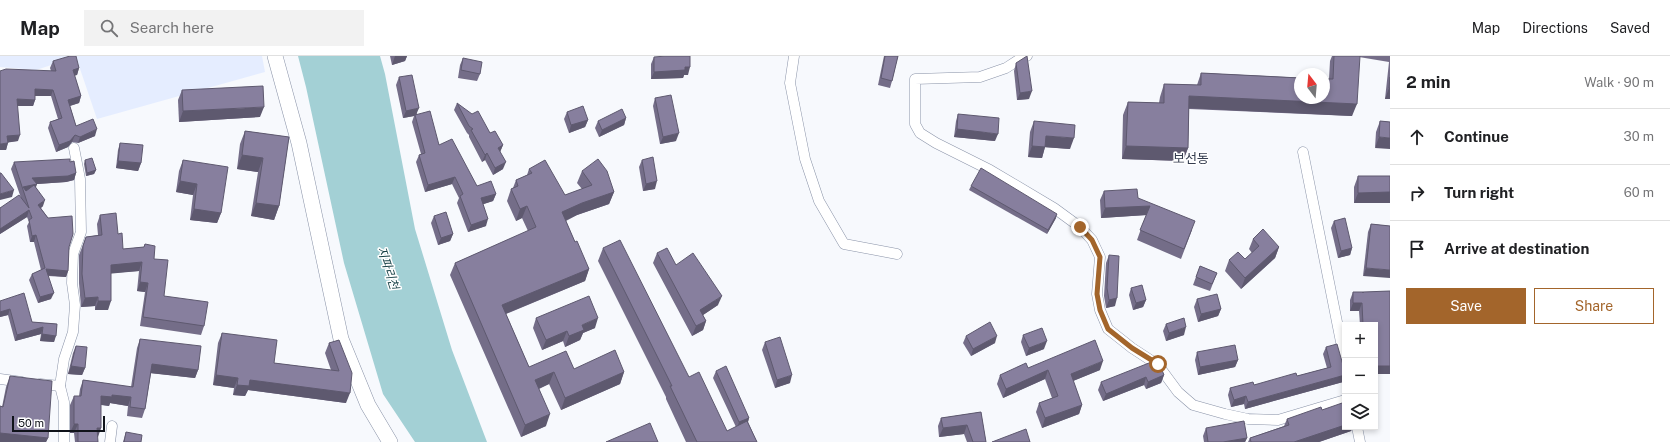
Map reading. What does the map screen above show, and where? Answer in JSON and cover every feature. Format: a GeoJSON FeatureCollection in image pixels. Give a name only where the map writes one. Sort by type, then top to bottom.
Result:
{"type":"FeatureCollection","features":[{"type":"Feature","properties":{"kind":"street"},"geometry":{"type":"LineString","coordinates":[[275,56],[299,143],[341,339],[368,405],[390,442]]}},
{"type":"Feature","properties":{"kind":"street"},"geometry":{"type":"LineString","coordinates":[[794,56],[790,84],[805,160],[812,183],[820,201],[844,244],[897,254]]}},
{"type":"Feature","properties":{"kind":"street"},"geometry":{"type":"LineString","coordinates":[[1027,56],[996,72],[980,77],[915,79],[914,124],[920,133],[936,143],[990,170],[1054,208],[1080,227],[1092,240],[1100,257],[1097,294],[1100,310],[1108,329],[1132,348],[1158,364],[1178,392],[1193,405],[1224,414],[1248,418],[1278,420],[1342,401]]}},
{"type":"Feature","properties":{"kind":"street"},"geometry":{"type":"LineString","coordinates":[[64,442],[64,402],[60,386],[64,358],[73,332],[75,305],[72,283],[73,254],[81,232],[80,179],[74,148]]}},
{"type":"Feature","properties":{"kind":"street"},"geometry":{"type":"LineString","coordinates":[[1303,152],[1344,358]]}},
{"type":"Feature","properties":{"kind":"street"},"geometry":{"type":"LineString","coordinates":[[0,379],[60,386]]}},
{"type":"Feature","properties":{"kind":"street"},"geometry":{"type":"LineString","coordinates":[[110,442],[112,426]]}},
{"type":"Feature","properties":{"kind":"street"},"geometry":{"type":"LineString","coordinates":[[1358,430],[1360,442]]}},
{"type":"Feature","properties":{"kind":"shaded area"},"geometry":{"type":"Polygon","coordinates":[[[0,56],[262,56],[265,72],[97,119],[76,57],[36,70],[0,67],[0,56]]]}},
{"type":"Feature","properties":{"kind":"water","name":"지파리천"},"geometry":{"type":"Polygon","coordinates":[[[298,56],[380,56],[385,74],[415,229],[452,350],[487,442],[415,442],[383,394],[344,263],[298,56]]]}},
{"type":"Feature","properties":{"kind":"building"},"geometry":{"type":"Polygon","coordinates":[[[70,56],[76,56],[79,68],[73,70],[81,96],[68,100],[76,126],[93,119],[97,129],[80,137],[75,135],[70,141],[59,145],[50,122],[62,118],[53,90],[35,89],[35,100],[17,99],[20,135],[7,136],[8,143],[0,144],[0,71],[6,69],[56,71],[53,61],[70,56]]]}},
{"type":"Feature","properties":{"kind":"building"},"geometry":{"type":"Polygon","coordinates":[[[690,56],[690,67],[685,67],[685,70],[654,72],[654,57],[690,56]]]}},
{"type":"Feature","properties":{"kind":"building"},"geometry":{"type":"Polygon","coordinates":[[[885,56],[898,56],[892,81],[881,78],[885,56]]]}},
{"type":"Feature","properties":{"kind":"building"},"geometry":{"type":"Polygon","coordinates":[[[1027,56],[1032,91],[1020,93],[1016,63],[1027,56]]]}},
{"type":"Feature","properties":{"kind":"building"},"geometry":{"type":"Polygon","coordinates":[[[1334,56],[1360,56],[1357,104],[1330,103],[1330,79],[1333,79],[1334,56]]]}},
{"type":"Feature","properties":{"kind":"building"},"geometry":{"type":"Polygon","coordinates":[[[463,58],[482,62],[480,74],[461,70],[463,58]]]}},
{"type":"Feature","properties":{"kind":"building"},"geometry":{"type":"Polygon","coordinates":[[[1201,73],[1294,78],[1294,101],[1189,96],[1188,148],[1126,146],[1128,102],[1164,103],[1164,84],[1201,85],[1201,73]]]}},
{"type":"Feature","properties":{"kind":"building"},"geometry":{"type":"Polygon","coordinates":[[[412,75],[419,108],[406,111],[399,77],[412,75]]]}},
{"type":"Feature","properties":{"kind":"building"},"geometry":{"type":"Polygon","coordinates":[[[263,86],[264,107],[183,111],[182,90],[263,86]]]}},
{"type":"Feature","properties":{"kind":"building"},"geometry":{"type":"Polygon","coordinates":[[[671,95],[679,133],[663,137],[655,98],[671,95]]]}},
{"type":"Feature","properties":{"kind":"building"},"geometry":{"type":"Polygon","coordinates":[[[457,103],[472,114],[478,111],[490,133],[495,131],[503,145],[498,148],[506,162],[495,168],[487,153],[485,155],[471,130],[473,129],[469,126],[457,103]]]}},
{"type":"Feature","properties":{"kind":"building"},"geometry":{"type":"Polygon","coordinates":[[[583,106],[588,120],[571,125],[567,112],[583,106]]]}},
{"type":"Feature","properties":{"kind":"building"},"geometry":{"type":"Polygon","coordinates":[[[622,109],[626,118],[602,130],[598,121],[622,109]]]}},
{"type":"Feature","properties":{"kind":"building"},"geometry":{"type":"Polygon","coordinates":[[[430,111],[439,145],[452,139],[477,186],[491,181],[496,194],[481,198],[488,219],[471,225],[460,196],[463,194],[455,177],[428,185],[419,155],[425,153],[415,115],[430,111]]]}},
{"type":"Feature","properties":{"kind":"building"},"geometry":{"type":"Polygon","coordinates":[[[958,114],[999,118],[998,134],[957,129],[958,114]]]}},
{"type":"Feature","properties":{"kind":"building"},"geometry":{"type":"Polygon","coordinates":[[[1034,121],[1075,125],[1074,138],[1046,136],[1045,147],[1032,146],[1034,121]]]}},
{"type":"Feature","properties":{"kind":"building"},"geometry":{"type":"Polygon","coordinates":[[[1380,121],[1390,122],[1390,138],[1379,137],[1380,121]]]}},
{"type":"Feature","properties":{"kind":"building"},"geometry":{"type":"Polygon","coordinates":[[[245,131],[289,137],[279,206],[256,203],[263,158],[242,155],[245,131]]]}},
{"type":"Feature","properties":{"kind":"building"},"geometry":{"type":"Polygon","coordinates":[[[120,143],[143,145],[141,163],[118,161],[120,143]]]}},
{"type":"Feature","properties":{"kind":"building"},"geometry":{"type":"Polygon","coordinates":[[[653,157],[657,181],[646,184],[642,160],[653,157]]]}},
{"type":"Feature","properties":{"kind":"building"},"geometry":{"type":"Polygon","coordinates":[[[92,158],[96,170],[87,173],[85,160],[92,158]]]}},
{"type":"Feature","properties":{"kind":"building"},"geometry":{"type":"Polygon","coordinates":[[[70,159],[70,162],[74,161],[76,173],[68,176],[32,178],[37,184],[23,187],[26,191],[34,185],[45,200],[38,205],[48,218],[72,216],[73,234],[69,247],[68,271],[46,269],[54,293],[40,297],[32,274],[45,268],[36,235],[32,236],[29,220],[32,218],[29,210],[0,229],[0,208],[19,195],[29,208],[14,162],[70,159]]]}},
{"type":"Feature","properties":{"kind":"building"},"geometry":{"type":"Polygon","coordinates":[[[598,159],[607,171],[614,192],[582,203],[562,212],[589,269],[502,305],[529,367],[566,351],[574,369],[615,350],[624,372],[565,398],[554,372],[535,380],[550,414],[525,425],[455,263],[536,227],[527,206],[520,209],[511,189],[518,186],[516,180],[532,173],[529,169],[545,160],[565,195],[592,185],[582,171],[598,159]]]}},
{"type":"Feature","properties":{"kind":"building"},"geometry":{"type":"Polygon","coordinates":[[[183,160],[228,167],[221,213],[194,209],[197,184],[180,181],[183,160]]]}},
{"type":"Feature","properties":{"kind":"building"},"geometry":{"type":"Polygon","coordinates":[[[981,168],[1057,214],[1048,230],[971,186],[981,168]]]}},
{"type":"Feature","properties":{"kind":"building"},"geometry":{"type":"Polygon","coordinates":[[[1,173],[14,190],[0,194],[1,173]]]}},
{"type":"Feature","properties":{"kind":"building"},"geometry":{"type":"Polygon","coordinates":[[[1358,176],[1390,176],[1390,192],[1358,193],[1358,176]]]}},
{"type":"Feature","properties":{"kind":"building"},"geometry":{"type":"Polygon","coordinates":[[[1137,189],[1138,198],[1195,221],[1184,249],[1140,230],[1150,206],[1105,208],[1104,191],[1137,189]]]}},
{"type":"Feature","properties":{"kind":"building"},"geometry":{"type":"Polygon","coordinates":[[[446,212],[453,234],[441,238],[434,216],[446,212]]]}},
{"type":"Feature","properties":{"kind":"building"},"geometry":{"type":"Polygon","coordinates":[[[116,213],[118,234],[122,233],[123,249],[144,247],[145,244],[155,246],[154,259],[168,260],[164,296],[208,302],[204,326],[143,317],[148,283],[140,282],[142,262],[111,265],[111,301],[98,301],[98,297],[85,298],[82,274],[83,246],[86,237],[102,235],[100,215],[116,213]]]}},
{"type":"Feature","properties":{"kind":"building"},"geometry":{"type":"Polygon","coordinates":[[[1345,218],[1352,248],[1341,251],[1334,221],[1345,218]]]}},
{"type":"Feature","properties":{"kind":"building"},"geometry":{"type":"Polygon","coordinates":[[[1371,224],[1390,226],[1390,270],[1366,268],[1371,224]]]}},
{"type":"Feature","properties":{"kind":"building"},"geometry":{"type":"Polygon","coordinates":[[[1263,229],[1279,247],[1245,278],[1229,260],[1238,252],[1245,259],[1259,246],[1253,239],[1263,229]]]}},
{"type":"Feature","properties":{"kind":"building"},"geometry":{"type":"Polygon","coordinates":[[[620,240],[689,377],[699,372],[727,431],[747,421],[757,442],[697,442],[670,386],[672,386],[603,248],[620,240]]]}},
{"type":"Feature","properties":{"kind":"building"},"geometry":{"type":"Polygon","coordinates":[[[667,248],[676,265],[693,253],[722,296],[700,310],[706,321],[696,326],[657,253],[667,248]]]}},
{"type":"Feature","properties":{"kind":"building"},"geometry":{"type":"Polygon","coordinates":[[[1109,255],[1119,256],[1117,298],[1109,300],[1107,288],[1109,255]]]}},
{"type":"Feature","properties":{"kind":"building"},"geometry":{"type":"Polygon","coordinates":[[[1200,266],[1217,273],[1212,284],[1196,277],[1200,266]]]}},
{"type":"Feature","properties":{"kind":"building"},"geometry":{"type":"Polygon","coordinates":[[[1142,285],[1146,300],[1136,303],[1131,288],[1142,285]]]}},
{"type":"Feature","properties":{"kind":"building"},"geometry":{"type":"Polygon","coordinates":[[[1390,291],[1390,366],[1378,366],[1378,322],[1363,322],[1362,303],[1353,303],[1353,292],[1390,291]]]}},
{"type":"Feature","properties":{"kind":"building"},"geometry":{"type":"Polygon","coordinates":[[[24,293],[32,322],[57,324],[56,336],[42,334],[43,327],[17,335],[10,309],[0,312],[0,301],[24,293]]]}},
{"type":"Feature","properties":{"kind":"building"},"geometry":{"type":"Polygon","coordinates":[[[1217,294],[1221,309],[1201,314],[1197,299],[1217,294]]]}},
{"type":"Feature","properties":{"kind":"building"},"geometry":{"type":"Polygon","coordinates":[[[589,296],[598,318],[582,325],[584,330],[569,336],[567,331],[546,340],[536,318],[589,296]]]}},
{"type":"Feature","properties":{"kind":"building"},"geometry":{"type":"Polygon","coordinates":[[[1184,318],[1186,327],[1169,333],[1166,324],[1184,318]]]}},
{"type":"Feature","properties":{"kind":"building"},"geometry":{"type":"Polygon","coordinates":[[[990,322],[997,336],[973,349],[966,336],[990,322]]]}},
{"type":"Feature","properties":{"kind":"building"},"geometry":{"type":"Polygon","coordinates":[[[1042,328],[1047,341],[1029,348],[1023,335],[1042,328]]]}},
{"type":"Feature","properties":{"kind":"building"},"geometry":{"type":"Polygon","coordinates":[[[222,333],[277,340],[274,363],[339,371],[329,343],[339,340],[352,373],[350,393],[250,380],[249,386],[237,385],[238,378],[216,375],[222,333]]]}},
{"type":"Feature","properties":{"kind":"building"},"geometry":{"type":"Polygon","coordinates":[[[780,337],[792,375],[777,380],[765,342],[780,337]]]}},
{"type":"Feature","properties":{"kind":"building"},"geometry":{"type":"Polygon","coordinates":[[[140,339],[201,346],[198,370],[152,364],[145,409],[130,407],[131,397],[112,395],[112,397],[101,396],[101,428],[97,428],[98,442],[78,442],[78,424],[74,424],[74,396],[81,396],[83,380],[133,387],[140,339]]]}},
{"type":"Feature","properties":{"kind":"building"},"geometry":{"type":"Polygon","coordinates":[[[1095,340],[1103,361],[1071,374],[1082,405],[1045,418],[1039,403],[1058,396],[1048,370],[1006,389],[1000,375],[1026,363],[1028,368],[1095,340]]]}},
{"type":"Feature","properties":{"kind":"building"},"geometry":{"type":"Polygon","coordinates":[[[1337,344],[1342,362],[1342,376],[1248,402],[1246,396],[1234,400],[1230,388],[1253,382],[1254,385],[1296,373],[1297,376],[1331,367],[1326,347],[1337,344]]]}},
{"type":"Feature","properties":{"kind":"building"},"geometry":{"type":"Polygon","coordinates":[[[1235,345],[1238,360],[1200,367],[1197,352],[1235,345]]]}},
{"type":"Feature","properties":{"kind":"building"},"geometry":{"type":"Polygon","coordinates":[[[76,346],[87,347],[85,368],[71,366],[76,346]]]}},
{"type":"Feature","properties":{"kind":"building"},"geometry":{"type":"Polygon","coordinates":[[[1154,361],[1162,370],[1164,375],[1148,382],[1146,377],[1106,394],[1101,382],[1154,361]]]}},
{"type":"Feature","properties":{"kind":"building"},"geometry":{"type":"Polygon","coordinates":[[[726,366],[749,418],[739,422],[716,371],[726,366]]]}},
{"type":"Feature","properties":{"kind":"building"},"geometry":{"type":"Polygon","coordinates":[[[10,376],[52,381],[48,438],[0,433],[0,406],[3,407],[10,376]]]}},
{"type":"Feature","properties":{"kind":"building"},"geometry":{"type":"Polygon","coordinates":[[[1342,403],[1342,426],[1294,442],[1251,442],[1250,438],[1289,425],[1287,419],[1321,407],[1322,410],[1342,403]]]}},
{"type":"Feature","properties":{"kind":"building"},"geometry":{"type":"Polygon","coordinates":[[[981,412],[986,442],[973,442],[967,425],[943,428],[941,418],[981,412]]]}},
{"type":"Feature","properties":{"kind":"building"},"geometry":{"type":"Polygon","coordinates":[[[1244,421],[1247,438],[1223,442],[1208,442],[1206,428],[1244,421]]]}},
{"type":"Feature","properties":{"kind":"building"},"geometry":{"type":"Polygon","coordinates":[[[650,423],[658,442],[606,442],[650,423]]]}},
{"type":"Feature","properties":{"kind":"building"},"geometry":{"type":"Polygon","coordinates":[[[1026,429],[1030,442],[992,442],[1026,429]]]}},
{"type":"Feature","properties":{"kind":"building"},"geometry":{"type":"Polygon","coordinates":[[[126,432],[142,435],[141,442],[124,442],[126,432]]]}},
{"type":"Feature","properties":{"kind":"district","name":"보선동"},"geometry":{"type":"Point","coordinates":[1191,158]}},
{"type":"Feature","properties":{"kind":"route"},"geometry":{"type":"LineString","coordinates":[[1080,227],[1092,240],[1100,257],[1097,294],[1100,310],[1108,329],[1132,348],[1158,364]]}}]}
